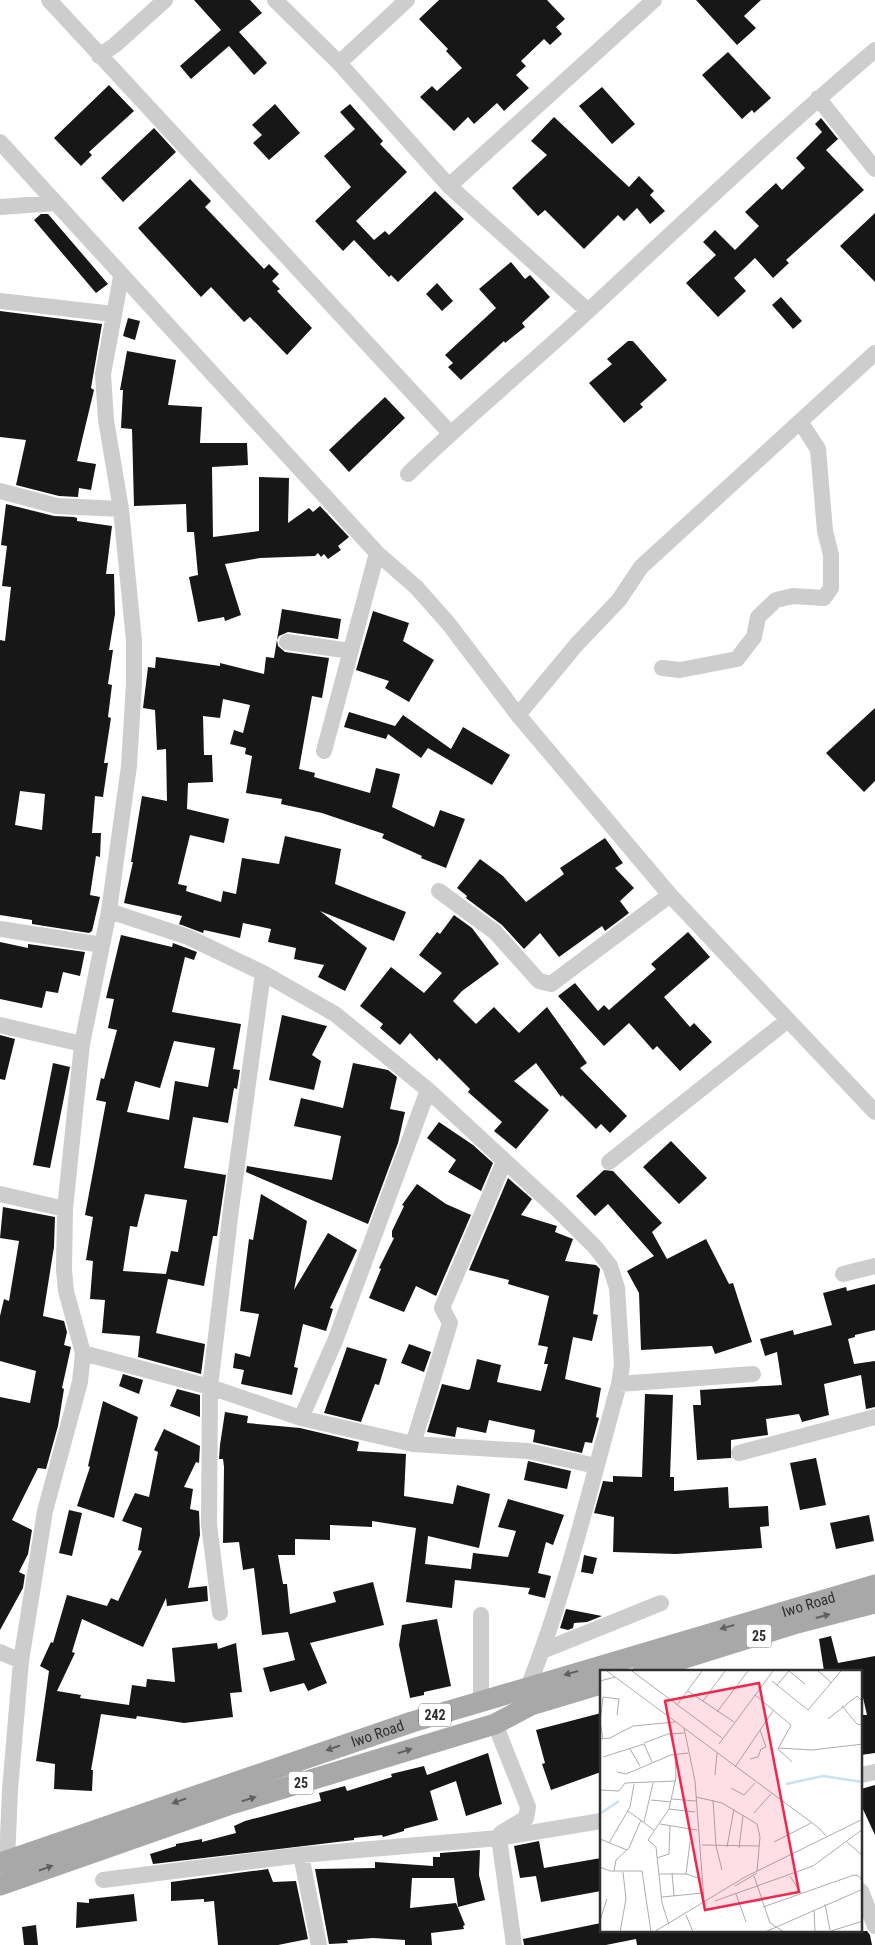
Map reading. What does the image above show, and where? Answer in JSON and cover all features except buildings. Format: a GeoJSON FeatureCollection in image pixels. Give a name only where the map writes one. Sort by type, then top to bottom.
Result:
{"type":"FeatureCollection","features":[{"type":"Feature","properties":{"kind":"main road","name":"Iwo Road"},"geometry":{"type":"LineString","coordinates":[[646,1670],[875,1585]]}},
{"type":"Feature","properties":{"kind":"main road","name":"Iwo Road"},"geometry":{"type":"LineString","coordinates":[[4,1862],[233,1782],[529,1685],[793,1616],[875,1603]]}},
{"type":"Feature","properties":{"kind":"main road","name":"Iwo Road"},"geometry":{"type":"LineString","coordinates":[[0,1885],[228,1805],[495,1724],[531,1705],[600,1684]]}},
{"type":"Feature","properties":{"kind":"street"},"geometry":{"type":"LineString","coordinates":[[49,0],[450,433]]}},
{"type":"Feature","properties":{"kind":"street"},"geometry":{"type":"LineString","coordinates":[[99,56],[115,45],[165,0]]}},
{"type":"Feature","properties":{"kind":"street"},"geometry":{"type":"LineString","coordinates":[[275,0],[339,63],[449,186],[588,311]]}},
{"type":"Feature","properties":{"kind":"street"},"geometry":{"type":"LineString","coordinates":[[339,63],[407,0]]}},
{"type":"Feature","properties":{"kind":"street"},"geometry":{"type":"LineString","coordinates":[[449,186],[654,0]]}},
{"type":"Feature","properties":{"kind":"street"},"geometry":{"type":"LineString","coordinates":[[408,474],[450,433],[588,311],[818,98],[875,50]]}},
{"type":"Feature","properties":{"kind":"street"},"geometry":{"type":"LineString","coordinates":[[818,98],[875,169]]}},
{"type":"Feature","properties":{"kind":"street"},"geometry":{"type":"LineString","coordinates":[[0,142],[121,277],[377,553],[416,587],[448,623],[518,715],[670,895],[875,1112]]}},
{"type":"Feature","properties":{"kind":"street"},"geometry":{"type":"LineString","coordinates":[[0,207],[55,203]]}},
{"type":"Feature","properties":{"kind":"street"},"geometry":{"type":"LineString","coordinates":[[4,1862],[5,1790],[21,1661],[45,1511],[80,1382],[84,1353],[66,1291],[64,1270],[65,1209],[82,1044],[109,911],[125,807],[134,683],[134,642],[121,509],[106,420],[103,374],[121,277]]}},
{"type":"Feature","properties":{"kind":"street"},"geometry":{"type":"LineString","coordinates":[[0,300],[113,314]]}},
{"type":"Feature","properties":{"kind":"street"},"geometry":{"type":"LineString","coordinates":[[518,715],[577,644],[619,600],[641,567],[875,354]]}},
{"type":"Feature","properties":{"kind":"street"},"geometry":{"type":"LineString","coordinates":[[662,668],[680,670],[737,659],[754,637],[758,617],[776,600],[793,596],[824,598],[831,588],[831,555],[825,531],[818,449],[801,423]]}},
{"type":"Feature","properties":{"kind":"street"},"geometry":{"type":"LineString","coordinates":[[0,491],[57,506],[121,509]]}},
{"type":"Feature","properties":{"kind":"street"},"geometry":{"type":"LineString","coordinates":[[324,751],[377,553]]}},
{"type":"Feature","properties":{"kind":"street"},"geometry":{"type":"LineString","coordinates":[[287,642],[351,652]]}},
{"type":"Feature","properties":{"kind":"street"},"geometry":{"type":"LineString","coordinates":[[439,891],[495,932],[539,981],[546,984],[551,984],[670,895]]}},
{"type":"Feature","properties":{"kind":"street"},"geometry":{"type":"LineString","coordinates":[[109,911],[188,937],[263,973],[335,1014],[428,1090],[559,1211],[595,1247],[610,1266],[617,1288],[622,1365],[619,1384],[542,1651],[529,1685]]}},
{"type":"Feature","properties":{"kind":"street"},"geometry":{"type":"LineString","coordinates":[[0,928],[102,946]]}},
{"type":"Feature","properties":{"kind":"street"},"geometry":{"type":"LineString","coordinates":[[220,1613],[209,1524],[210,1387],[231,1209],[263,973]]}},
{"type":"Feature","properties":{"kind":"street"},"geometry":{"type":"LineString","coordinates":[[609,1162],[788,1020]]}},
{"type":"Feature","properties":{"kind":"street"},"geometry":{"type":"LineString","coordinates":[[0,1025],[82,1044]]}},
{"type":"Feature","properties":{"kind":"street"},"geometry":{"type":"LineString","coordinates":[[301,1418],[335,1341],[428,1090]]}},
{"type":"Feature","properties":{"kind":"street"},"geometry":{"type":"LineString","coordinates":[[413,1444],[450,1323],[442,1308],[504,1162]]}},
{"type":"Feature","properties":{"kind":"street"},"geometry":{"type":"LineString","coordinates":[[0,1194],[65,1209]]}},
{"type":"Feature","properties":{"kind":"street"},"geometry":{"type":"LineString","coordinates":[[843,1274],[875,1266]]}},
{"type":"Feature","properties":{"kind":"street"},"geometry":{"type":"LineString","coordinates":[[84,1353],[210,1387],[301,1418],[413,1444],[528,1451],[596,1466]]}},
{"type":"Feature","properties":{"kind":"street"},"geometry":{"type":"LineString","coordinates":[[619,1384],[753,1374]]}},
{"type":"Feature","properties":{"kind":"street"},"geometry":{"type":"LineString","coordinates":[[739,1453],[875,1417]]}},
{"type":"Feature","properties":{"kind":"street"},"geometry":{"type":"LineString","coordinates":[[542,1651],[661,1603]]}},
{"type":"Feature","properties":{"kind":"street"},"geometry":{"type":"LineString","coordinates":[[481,1615],[481,1700]]}},
{"type":"Feature","properties":{"kind":"street"},"geometry":{"type":"LineString","coordinates":[[0,1652],[21,1661]]}},
{"type":"Feature","properties":{"kind":"street"},"geometry":{"type":"LineString","coordinates":[[495,1724],[528,1807],[526,1818],[501,1832],[499,1838],[514,1945]]}},
{"type":"Feature","properties":{"kind":"street"},"geometry":{"type":"LineString","coordinates":[[862,1775],[875,1772]]}},
{"type":"Feature","properties":{"kind":"street"},"geometry":{"type":"LineString","coordinates":[[103,1880],[301,1855],[499,1838],[600,1820]]}},
{"type":"Feature","properties":{"kind":"street"},"geometry":{"type":"LineString","coordinates":[[301,1855],[319,1945]]}},
{"type":"Feature","properties":{"kind":"street"},"geometry":{"type":"LineString","coordinates":[[862,1894],[875,1926]]}}]}
